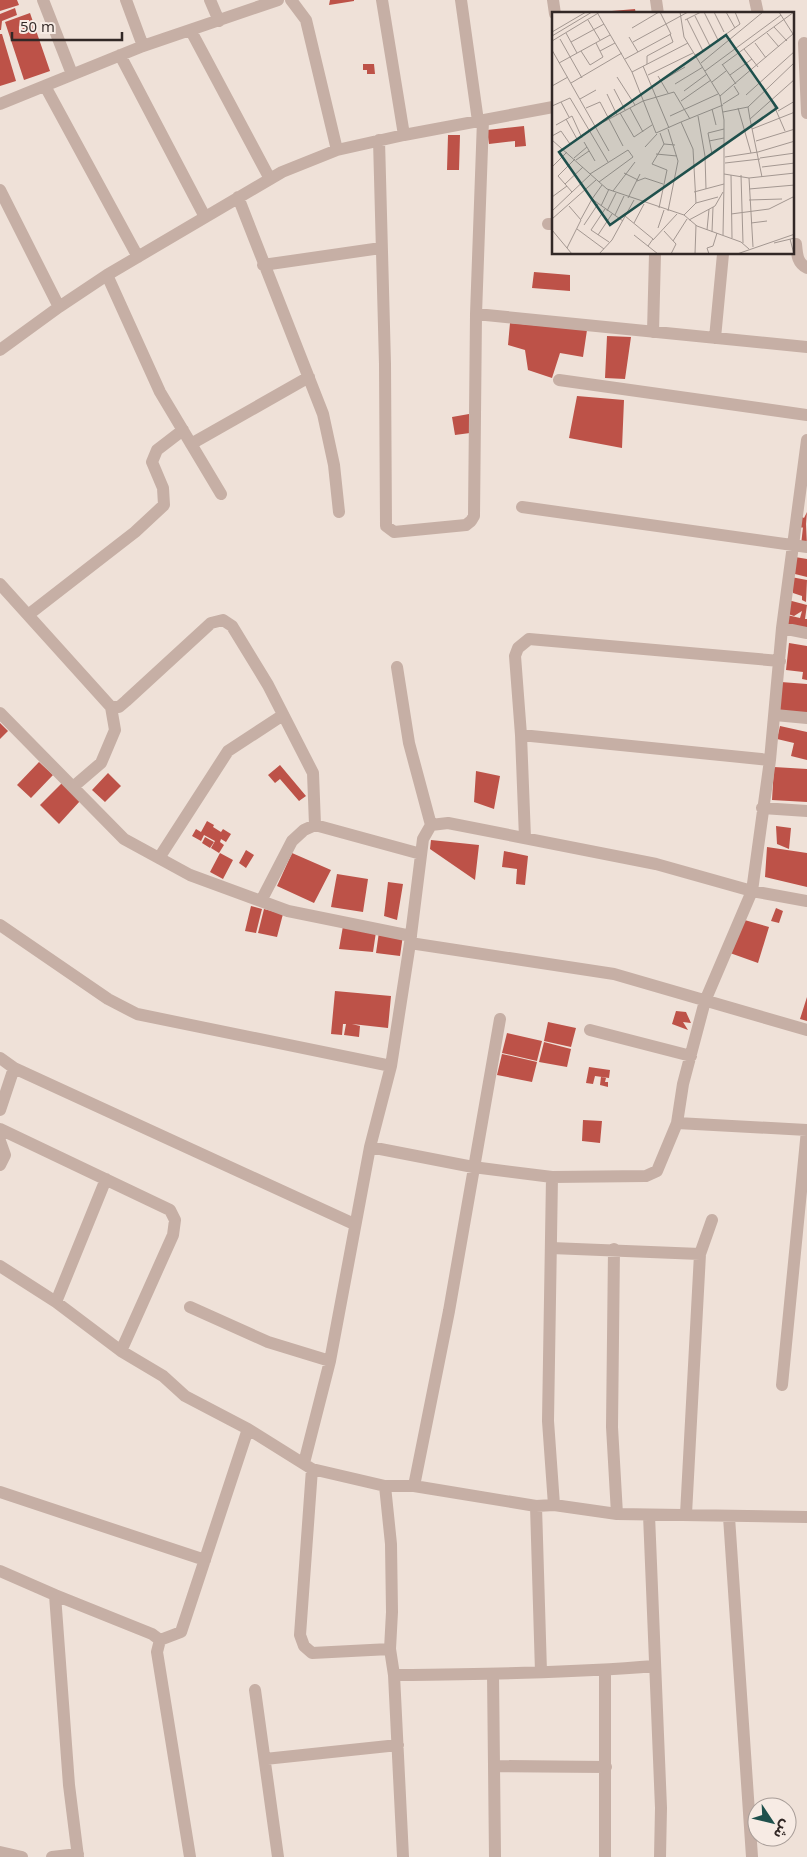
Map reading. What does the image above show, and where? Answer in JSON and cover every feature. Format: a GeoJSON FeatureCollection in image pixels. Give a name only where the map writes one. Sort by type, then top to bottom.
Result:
{"type":"FeatureCollection","features":[{"type":"Feature","properties":{"kind":"street"},"geometry":{"type":"LineString","coordinates":[[43,0],[72,74]]}},
{"type":"Feature","properties":{"kind":"street"},"geometry":{"type":"LineString","coordinates":[[126,0],[143,46]]}},
{"type":"Feature","properties":{"kind":"street"},"geometry":{"type":"LineString","coordinates":[[210,0],[219,21]]}},
{"type":"Feature","properties":{"kind":"street"},"geometry":{"type":"LineString","coordinates":[[0,104],[143,46],[278,0]]}},
{"type":"Feature","properties":{"kind":"street"},"geometry":{"type":"LineString","coordinates":[[291,0],[306,20],[337,150]]}},
{"type":"Feature","properties":{"kind":"street"},"geometry":{"type":"LineString","coordinates":[[382,0],[404,135]]}},
{"type":"Feature","properties":{"kind":"street"},"geometry":{"type":"LineString","coordinates":[[379,140],[385,354],[386,526],[394,532],[466,525],[472,521],[474,516],[480,121],[460,0]]}},
{"type":"Feature","properties":{"kind":"street"},"geometry":{"type":"LineString","coordinates":[[191,31],[270,179]]}},
{"type":"Feature","properties":{"kind":"street"},"geometry":{"type":"LineString","coordinates":[[801,44],[807,113]]}},
{"type":"Feature","properties":{"kind":"street"},"geometry":{"type":"LineString","coordinates":[[120,55],[205,217]]}},
{"type":"Feature","properties":{"kind":"street"},"geometry":{"type":"LineString","coordinates":[[44,86],[138,257]]}},
{"type":"Feature","properties":{"kind":"street"},"geometry":{"type":"LineString","coordinates":[[0,350],[107,275],[282,172],[337,150],[404,135],[552,107]]}},
{"type":"Feature","properties":{"kind":"street"},"geometry":{"type":"LineString","coordinates":[[0,190],[59,307]]}},
{"type":"Feature","properties":{"kind":"street"},"geometry":{"type":"LineString","coordinates":[[238,198],[322,414],[334,465],[339,512]]}},
{"type":"Feature","properties":{"kind":"street"},"geometry":{"type":"LineString","coordinates":[[796,244],[800,264],[807,268]]}},
{"type":"Feature","properties":{"kind":"street"},"geometry":{"type":"LineString","coordinates":[[263,265],[381,248]]}},
{"type":"Feature","properties":{"kind":"street"},"geometry":{"type":"LineString","coordinates":[[654,332],[655,255]]}},
{"type":"Feature","properties":{"kind":"street"},"geometry":{"type":"LineString","coordinates":[[715,338],[723,255]]}},
{"type":"Feature","properties":{"kind":"street"},"geometry":{"type":"LineString","coordinates":[[107,275],[160,392],[221,494]]}},
{"type":"Feature","properties":{"kind":"street"},"geometry":{"type":"LineString","coordinates":[[476,314],[807,347]]}},
{"type":"Feature","properties":{"kind":"street"},"geometry":{"type":"LineString","coordinates":[[191,444],[309,377]]}},
{"type":"Feature","properties":{"kind":"street"},"geometry":{"type":"LineString","coordinates":[[559,380],[807,415]]}},
{"type":"Feature","properties":{"kind":"street"},"geometry":{"type":"LineString","coordinates":[[28,615],[135,532],[164,505],[163,488],[152,462],[157,450],[183,430]]}},
{"type":"Feature","properties":{"kind":"street"},"geometry":{"type":"LineString","coordinates":[[370,1147],[473,1167],[552,1177],[646,1176],[657,1171],[677,1123],[683,1084],[705,1001],[752,890],[770,760],[782,628],[807,440]]}},
{"type":"Feature","properties":{"kind":"street"},"geometry":{"type":"LineString","coordinates":[[522,507],[807,547]]}},
{"type":"Feature","properties":{"kind":"street"},"geometry":{"type":"LineString","coordinates":[[0,584],[111,707],[115,730],[101,763],[73,787]]}},
{"type":"Feature","properties":{"kind":"street"},"geometry":{"type":"LineString","coordinates":[[111,707],[119,707],[126,702],[211,623],[223,620],[232,626],[268,685],[313,772],[315,825]]}},
{"type":"Feature","properties":{"kind":"street"},"geometry":{"type":"LineString","coordinates":[[782,628],[807,633]]}},
{"type":"Feature","properties":{"kind":"street"},"geometry":{"type":"LineString","coordinates":[[525,838],[521,735],[515,656],[518,648],[529,639],[780,661]]}},
{"type":"Feature","properties":{"kind":"street"},"geometry":{"type":"LineString","coordinates":[[390,1649],[312,1653],[304,1646],[300,1635],[308,1466],[330,1362],[354,1224],[370,1147],[391,1066],[411,940],[423,839],[431,825],[409,743],[396,667]]}},
{"type":"Feature","properties":{"kind":"street"},"geometry":{"type":"LineString","coordinates":[[0,713],[124,838],[190,875],[288,911],[411,940],[614,974],[807,1030]]}},
{"type":"Feature","properties":{"kind":"street"},"geometry":{"type":"LineString","coordinates":[[159,858],[228,751],[283,715]]}},
{"type":"Feature","properties":{"kind":"street"},"geometry":{"type":"LineString","coordinates":[[775,715],[807,718]]}},
{"type":"Feature","properties":{"kind":"street"},"geometry":{"type":"LineString","coordinates":[[521,735],[770,760]]}},
{"type":"Feature","properties":{"kind":"street"},"geometry":{"type":"LineString","coordinates":[[762,808],[807,811]]}},
{"type":"Feature","properties":{"kind":"street"},"geometry":{"type":"LineString","coordinates":[[431,825],[448,823],[656,864],[752,890],[807,901]]}},
{"type":"Feature","properties":{"kind":"street"},"geometry":{"type":"LineString","coordinates":[[261,901],[292,841],[304,830],[315,825],[421,854]]}},
{"type":"Feature","properties":{"kind":"street"},"geometry":{"type":"LineString","coordinates":[[0,925],[108,999],[137,1014],[391,1066]]}},
{"type":"Feature","properties":{"kind":"street"},"geometry":{"type":"LineString","coordinates":[[414,1486],[449,1311],[500,1019]]}},
{"type":"Feature","properties":{"kind":"street"},"geometry":{"type":"LineString","coordinates":[[590,1030],[691,1056]]}},
{"type":"Feature","properties":{"kind":"street"},"geometry":{"type":"LineString","coordinates":[[0,1058],[14,1068],[354,1224]]}},
{"type":"Feature","properties":{"kind":"street"},"geometry":{"type":"LineString","coordinates":[[0,1110],[14,1068]]}},
{"type":"Feature","properties":{"kind":"street"},"geometry":{"type":"LineString","coordinates":[[677,1123],[807,1130],[782,1385]]}},
{"type":"Feature","properties":{"kind":"street"},"geometry":{"type":"LineString","coordinates":[[0,1129],[170,1210],[175,1220],[173,1235],[121,1351]]}},
{"type":"Feature","properties":{"kind":"street"},"geometry":{"type":"LineString","coordinates":[[0,1141],[5,1155],[0,1165]]}},
{"type":"Feature","properties":{"kind":"street"},"geometry":{"type":"LineString","coordinates":[[552,1177],[548,1421],[554,1505]]}},
{"type":"Feature","properties":{"kind":"street"},"geometry":{"type":"LineString","coordinates":[[56,1302],[106,1179]]}},
{"type":"Feature","properties":{"kind":"street"},"geometry":{"type":"LineString","coordinates":[[686,1514],[700,1254],[712,1220]]}},
{"type":"Feature","properties":{"kind":"street"},"geometry":{"type":"LineString","coordinates":[[551,1248],[614,1249],[700,1254]]}},
{"type":"Feature","properties":{"kind":"street"},"geometry":{"type":"LineString","coordinates":[[614,1249],[612,1427],[617,1514]]}},
{"type":"Feature","properties":{"kind":"street"},"geometry":{"type":"LineString","coordinates":[[0,1266],[56,1302],[121,1351],[163,1376],[185,1396],[248,1429],[308,1466],[385,1486],[414,1486],[536,1506],[554,1505],[617,1514],[807,1517]]}},
{"type":"Feature","properties":{"kind":"street"},"geometry":{"type":"LineString","coordinates":[[190,1307],[268,1342],[330,1362]]}},
{"type":"Feature","properties":{"kind":"street"},"geometry":{"type":"LineString","coordinates":[[160,1640],[181,1632],[248,1429]]}},
{"type":"Feature","properties":{"kind":"street"},"geometry":{"type":"LineString","coordinates":[[385,1486],[391,1544],[392,1612],[390,1649],[394,1675],[404,1857]]}},
{"type":"Feature","properties":{"kind":"street"},"geometry":{"type":"LineString","coordinates":[[0,1492],[204,1560]]}},
{"type":"Feature","properties":{"kind":"street"},"geometry":{"type":"LineString","coordinates":[[536,1506],[541,1672]]}},
{"type":"Feature","properties":{"kind":"street"},"geometry":{"type":"LineString","coordinates":[[650,1515],[660,1857]]}},
{"type":"Feature","properties":{"kind":"street"},"geometry":{"type":"LineString","coordinates":[[729,1517],[752,1857]]}},
{"type":"Feature","properties":{"kind":"street"},"geometry":{"type":"LineString","coordinates":[[0,1571],[152,1634],[160,1640]]}},
{"type":"Feature","properties":{"kind":"street"},"geometry":{"type":"LineString","coordinates":[[52,1857],[78,1856],[68,1785],[55,1595]]}},
{"type":"Feature","properties":{"kind":"street"},"geometry":{"type":"LineString","coordinates":[[160,1640],[158,1652],[190,1857]]}},
{"type":"Feature","properties":{"kind":"street"},"geometry":{"type":"LineString","coordinates":[[394,1675],[493,1674],[605,1670],[655,1666]]}},
{"type":"Feature","properties":{"kind":"street"},"geometry":{"type":"LineString","coordinates":[[605,1670],[605,1857]]}},
{"type":"Feature","properties":{"kind":"street"},"geometry":{"type":"LineString","coordinates":[[493,1674],[495,1857]]}},
{"type":"Feature","properties":{"kind":"street"},"geometry":{"type":"LineString","coordinates":[[255,1690],[278,1857]]}},
{"type":"Feature","properties":{"kind":"street"},"geometry":{"type":"LineString","coordinates":[[265,1759],[398,1745]]}},
{"type":"Feature","properties":{"kind":"street"},"geometry":{"type":"LineString","coordinates":[[494,1766],[606,1767]]}},
{"type":"Feature","properties":{"kind":"street"},"geometry":{"type":"LineString","coordinates":[[0,1852],[22,1857]]}},
{"type":"Feature","properties":{"kind":"building"},"geometry":{"type":"Polygon","coordinates":[[[0,0],[17,0],[19,5],[0,11],[0,0]]]}},
{"type":"Feature","properties":{"kind":"building"},"geometry":{"type":"Polygon","coordinates":[[[330,0],[354,0],[354,1],[329,5],[330,0]]]}},
{"type":"Feature","properties":{"kind":"building"},"geometry":{"type":"Polygon","coordinates":[[[15,8],[17,15],[2,21],[0,30],[0,14],[15,8]]]}},
{"type":"Feature","properties":{"kind":"building"},"geometry":{"type":"Polygon","coordinates":[[[635,9],[636,12],[600,12],[635,9]]]}},
{"type":"Feature","properties":{"kind":"building"},"geometry":{"type":"Polygon","coordinates":[[[30,13],[50,71],[24,80],[5,22],[30,13]]]}},
{"type":"Feature","properties":{"kind":"building"},"geometry":{"type":"Polygon","coordinates":[[[0,34],[2,34],[16,81],[0,86],[0,34]]]}},
{"type":"Feature","properties":{"kind":"building"},"geometry":{"type":"Polygon","coordinates":[[[363,64],[374,64],[375,74],[367,74],[367,70],[363,70],[363,64]]]}},
{"type":"Feature","properties":{"kind":"building"},"geometry":{"type":"Polygon","coordinates":[[[524,126],[526,146],[515,147],[515,141],[489,144],[487,130],[524,126]]]}},
{"type":"Feature","properties":{"kind":"building"},"geometry":{"type":"Polygon","coordinates":[[[448,135],[460,135],[459,170],[447,170],[448,135]]]}},
{"type":"Feature","properties":{"kind":"building"},"geometry":{"type":"Polygon","coordinates":[[[534,272],[570,275],[570,291],[532,288],[534,272]]]}},
{"type":"Feature","properties":{"kind":"building"},"geometry":{"type":"Polygon","coordinates":[[[510,323],[587,330],[583,357],[560,353],[552,378],[528,370],[525,350],[508,345],[510,323]]]}},
{"type":"Feature","properties":{"kind":"building"},"geometry":{"type":"Polygon","coordinates":[[[607,336],[631,337],[625,379],[605,378],[607,336]]]}},
{"type":"Feature","properties":{"kind":"building"},"geometry":{"type":"Polygon","coordinates":[[[577,396],[624,400],[622,448],[569,438],[577,396]]]}},
{"type":"Feature","properties":{"kind":"building"},"geometry":{"type":"Polygon","coordinates":[[[469,414],[470,433],[455,435],[452,417],[469,414]]]}},
{"type":"Feature","properties":{"kind":"building"},"geometry":{"type":"Polygon","coordinates":[[[807,512],[807,546],[801,545],[803,527],[798,524],[800,516],[804,518],[807,512]]]}},
{"type":"Feature","properties":{"kind":"building"},"geometry":{"type":"Polygon","coordinates":[[[795,557],[807,559],[807,577],[791,573],[795,557]]]}},
{"type":"Feature","properties":{"kind":"building"},"geometry":{"type":"Polygon","coordinates":[[[791,577],[807,580],[806,602],[802,600],[802,596],[793,593],[791,577]]]}},
{"type":"Feature","properties":{"kind":"building"},"geometry":{"type":"Polygon","coordinates":[[[788,600],[807,605],[805,619],[807,619],[807,631],[785,627],[787,615],[800,618],[802,611],[794,616],[785,613],[788,600]]]}},
{"type":"Feature","properties":{"kind":"building"},"geometry":{"type":"Polygon","coordinates":[[[789,643],[807,646],[807,680],[802,679],[803,672],[786,670],[789,643]]]}},
{"type":"Feature","properties":{"kind":"building"},"geometry":{"type":"Polygon","coordinates":[[[781,682],[807,684],[807,715],[778,712],[781,682]]]}},
{"type":"Feature","properties":{"kind":"building"},"geometry":{"type":"Polygon","coordinates":[[[0,723],[8,731],[0,739],[0,723]]]}},
{"type":"Feature","properties":{"kind":"building"},"geometry":{"type":"Polygon","coordinates":[[[780,726],[807,732],[807,760],[791,756],[794,743],[777,739],[780,726]]]}},
{"type":"Feature","properties":{"kind":"building"},"geometry":{"type":"Polygon","coordinates":[[[39,762],[53,775],[31,798],[17,785],[39,762]]]}},
{"type":"Feature","properties":{"kind":"building"},"geometry":{"type":"Polygon","coordinates":[[[280,765],[306,796],[299,801],[280,779],[275,783],[268,775],[280,765]]]}},
{"type":"Feature","properties":{"kind":"building"},"geometry":{"type":"Polygon","coordinates":[[[774,767],[807,769],[807,802],[772,800],[774,767]]]}},
{"type":"Feature","properties":{"kind":"building"},"geometry":{"type":"Polygon","coordinates":[[[476,771],[500,776],[494,809],[474,802],[476,771]]]}},
{"type":"Feature","properties":{"kind":"building"},"geometry":{"type":"Polygon","coordinates":[[[108,773],[121,786],[105,802],[92,790],[108,773]]]}},
{"type":"Feature","properties":{"kind":"building"},"geometry":{"type":"Polygon","coordinates":[[[62,783],[80,801],[59,824],[40,805],[62,783]]]}},
{"type":"Feature","properties":{"kind":"building"},"geometry":{"type":"Polygon","coordinates":[[[207,821],[221,832],[223,829],[231,834],[226,842],[221,839],[220,842],[224,845],[219,853],[211,848],[215,841],[204,835],[201,841],[192,836],[196,829],[201,832],[207,821]]]}},
{"type":"Feature","properties":{"kind":"building"},"geometry":{"type":"Polygon","coordinates":[[[776,826],[791,828],[789,849],[777,844],[776,826]]]}},
{"type":"Feature","properties":{"kind":"building"},"geometry":{"type":"Polygon","coordinates":[[[205,837],[214,842],[210,848],[202,843],[205,837]]]}},
{"type":"Feature","properties":{"kind":"building"},"geometry":{"type":"Polygon","coordinates":[[[431,840],[479,845],[475,880],[430,849],[431,840]]]}},
{"type":"Feature","properties":{"kind":"building"},"geometry":{"type":"Polygon","coordinates":[[[767,847],[807,853],[807,887],[765,877],[767,847]]]}},
{"type":"Feature","properties":{"kind":"building"},"geometry":{"type":"Polygon","coordinates":[[[246,850],[254,855],[246,868],[239,863],[246,850]]]}},
{"type":"Feature","properties":{"kind":"building"},"geometry":{"type":"Polygon","coordinates":[[[504,851],[528,856],[525,885],[516,884],[517,869],[502,867],[504,851]]]}},
{"type":"Feature","properties":{"kind":"building"},"geometry":{"type":"Polygon","coordinates":[[[220,853],[233,860],[223,879],[210,872],[220,853]]]}},
{"type":"Feature","properties":{"kind":"building"},"geometry":{"type":"Polygon","coordinates":[[[292,853],[331,870],[314,903],[277,886],[292,853]]]}},
{"type":"Feature","properties":{"kind":"building"},"geometry":{"type":"Polygon","coordinates":[[[337,874],[368,879],[363,912],[331,907],[337,874]]]}},
{"type":"Feature","properties":{"kind":"building"},"geometry":{"type":"Polygon","coordinates":[[[388,882],[403,884],[397,920],[384,916],[388,882]]]}},
{"type":"Feature","properties":{"kind":"building"},"geometry":{"type":"Polygon","coordinates":[[[251,906],[262,909],[256,933],[245,931],[251,906]]]}},
{"type":"Feature","properties":{"kind":"building"},"geometry":{"type":"Polygon","coordinates":[[[776,908],[783,911],[779,923],[771,921],[776,908]]]}},
{"type":"Feature","properties":{"kind":"building"},"geometry":{"type":"Polygon","coordinates":[[[264,909],[283,914],[277,937],[258,933],[264,909]]]}},
{"type":"Feature","properties":{"kind":"building"},"geometry":{"type":"Polygon","coordinates":[[[741,919],[769,927],[758,963],[730,953],[741,919]]]}},
{"type":"Feature","properties":{"kind":"building"},"geometry":{"type":"Polygon","coordinates":[[[343,926],[376,932],[373,952],[339,949],[343,926]]]}},
{"type":"Feature","properties":{"kind":"building"},"geometry":{"type":"Polygon","coordinates":[[[379,932],[403,935],[400,956],[376,953],[379,932]]]}},
{"type":"Feature","properties":{"kind":"building"},"geometry":{"type":"Polygon","coordinates":[[[335,991],[391,996],[388,1028],[352,1024],[360,1026],[359,1037],[344,1035],[346,1024],[343,1024],[342,1035],[331,1034],[335,991]]]}},
{"type":"Feature","properties":{"kind":"building"},"geometry":{"type":"Polygon","coordinates":[[[807,997],[807,1021],[800,1019],[807,997]]]}},
{"type":"Feature","properties":{"kind":"building"},"geometry":{"type":"Polygon","coordinates":[[[676,1011],[686,1012],[691,1023],[683,1022],[688,1030],[672,1024],[676,1011]]]}},
{"type":"Feature","properties":{"kind":"building"},"geometry":{"type":"Polygon","coordinates":[[[548,1022],[576,1028],[571,1047],[544,1041],[548,1022]]]}},
{"type":"Feature","properties":{"kind":"building"},"geometry":{"type":"Polygon","coordinates":[[[507,1033],[542,1041],[537,1061],[502,1053],[507,1033]]]}},
{"type":"Feature","properties":{"kind":"building"},"geometry":{"type":"Polygon","coordinates":[[[544,1042],[571,1049],[567,1067],[539,1062],[544,1042]]]}},
{"type":"Feature","properties":{"kind":"building"},"geometry":{"type":"Polygon","coordinates":[[[502,1054],[537,1062],[532,1082],[497,1075],[502,1054]]]}},
{"type":"Feature","properties":{"kind":"building"},"geometry":{"type":"Polygon","coordinates":[[[589,1067],[610,1070],[609,1078],[595,1076],[593,1084],[586,1083],[589,1067]]]}},
{"type":"Feature","properties":{"kind":"building"},"geometry":{"type":"Polygon","coordinates":[[[601,1077],[606,1078],[605,1082],[608,1082],[608,1087],[600,1085],[601,1077]]]}},
{"type":"Feature","properties":{"kind":"building"},"geometry":{"type":"Polygon","coordinates":[[[583,1120],[602,1121],[600,1143],[582,1141],[583,1120]]]}}]}
